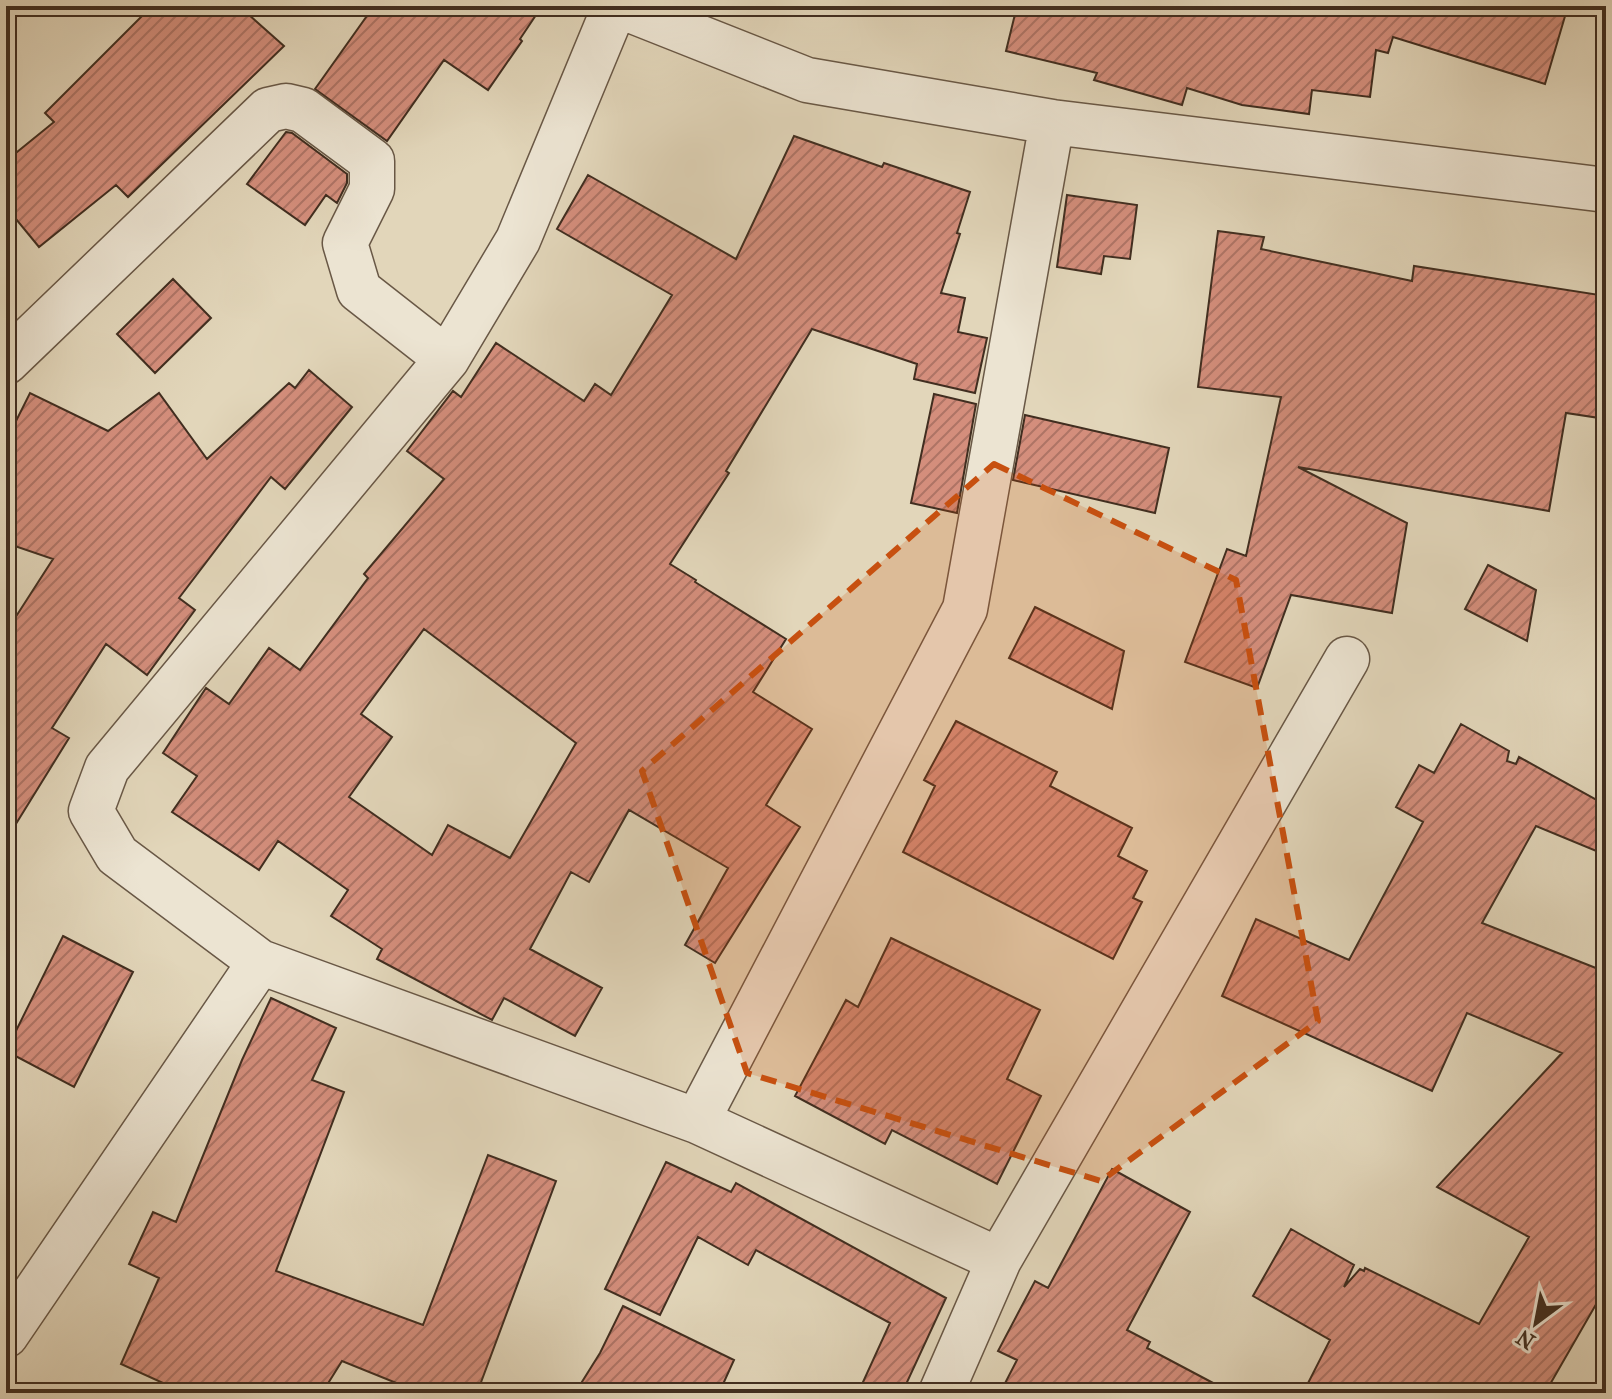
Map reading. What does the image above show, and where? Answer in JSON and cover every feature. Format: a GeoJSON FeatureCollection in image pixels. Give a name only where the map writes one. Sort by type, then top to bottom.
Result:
{"type":"FeatureCollection","features":[{"type":"Feature","properties":{"kind":"street"},"geometry":{"type":"LineString","coordinates":[[999,1260],[697,1121],[260,962],[117,855],[91,811],[107,768],[447,359],[518,240],[618,6],[807,80],[1052,122],[1606,190]]}},
{"type":"Feature","properties":{"kind":"street"},"geometry":{"type":"LineString","coordinates":[[6,362],[268,110],[286,106],[303,110],[372,161],[372,189],[345,243],[359,290],[447,359]]}},
{"type":"Feature","properties":{"kind":"street"},"geometry":{"type":"LineString","coordinates":[[697,1121],[965,609],[1052,122]]}},
{"type":"Feature","properties":{"kind":"street"},"geometry":{"type":"LineString","coordinates":[[941,1393],[999,1260],[1347,659]]}},
{"type":"Feature","properties":{"kind":"street"},"geometry":{"type":"LineString","coordinates":[[6,1335],[260,962]]}},
{"type":"Feature","properties":{"kind":"highlighted area"},"geometry":{"type":"Polygon","coordinates":[[[994,464],[1236,580],[1318,1021],[1101,1181],[747,1073],[642,771],[994,464]]]}},
{"type":"Feature","properties":{"kind":"building"},"geometry":{"type":"Polygon","coordinates":[[[152,6],[239,6],[284,46],[128,197],[116,185],[39,247],[6,207],[6,161],[54,122],[45,113],[152,6]]]}},
{"type":"Feature","properties":{"kind":"building"},"geometry":{"type":"Polygon","coordinates":[[[374,6],[542,6],[488,90],[444,60],[387,141],[315,89],[374,6]]]}},
{"type":"Feature","properties":{"kind":"building"},"geometry":{"type":"Polygon","coordinates":[[[1017,6],[1568,6],[1545,84],[1393,37],[1388,53],[1376,50],[1370,97],[1312,90],[1309,114],[1242,105],[1187,88],[1182,105],[1094,80],[1097,73],[1006,51],[1017,6]]]}},
{"type":"Feature","properties":{"kind":"building"},"geometry":{"type":"Polygon","coordinates":[[[286,132],[292,133],[347,174],[347,183],[337,203],[326,195],[305,225],[247,184],[286,132]]]}},
{"type":"Feature","properties":{"kind":"building"},"geometry":{"type":"Polygon","coordinates":[[[794,136],[882,167],[884,163],[970,192],[941,293],[965,298],[958,332],[987,338],[975,393],[914,379],[917,364],[812,329],[726,471],[729,473],[670,564],[786,639],[753,692],[812,729],[766,805],[800,827],[715,963],[685,945],[728,868],[629,810],[589,882],[571,872],[530,949],[602,988],[575,1036],[504,998],[492,1020],[377,959],[382,949],[331,916],[348,890],[278,841],[259,870],[172,812],[197,776],[163,753],[206,688],[229,704],[269,648],[300,670],[368,578],[364,574],[444,479],[407,451],[453,391],[461,397],[496,343],[584,401],[595,384],[611,395],[672,295],[557,229],[588,175],[736,259],[794,136]],[[424,629],[361,714],[392,737],[349,797],[432,855],[448,825],[510,858],[576,743],[424,629]]]}},
{"type":"Feature","properties":{"kind":"building"},"geometry":{"type":"Polygon","coordinates":[[[1067,195],[1137,205],[1130,259],[1104,256],[1101,274],[1057,267],[1067,195]]]}},
{"type":"Feature","properties":{"kind":"building"},"geometry":{"type":"Polygon","coordinates":[[[1218,231],[1264,237],[1261,249],[1412,281],[1414,266],[1606,296],[1606,419],[1566,413],[1549,511],[1298,467],[1407,523],[1392,613],[1291,595],[1257,688],[1185,662],[1227,549],[1246,556],[1281,397],[1198,387],[1218,231]]]}},
{"type":"Feature","properties":{"kind":"building"},"geometry":{"type":"Polygon","coordinates":[[[173,279],[211,318],[155,373],[117,334],[173,279]]]}},
{"type":"Feature","properties":{"kind":"building"},"geometry":{"type":"Polygon","coordinates":[[[309,370],[352,407],[285,489],[271,477],[179,598],[195,610],[147,675],[106,644],[52,728],[69,738],[6,840],[6,632],[53,559],[6,543],[6,441],[30,393],[108,431],[159,393],[207,459],[289,383],[295,388],[309,370]]]}},
{"type":"Feature","properties":{"kind":"building"},"geometry":{"type":"Polygon","coordinates":[[[934,394],[976,404],[957,513],[911,503],[934,394]]]}},
{"type":"Feature","properties":{"kind":"building"},"geometry":{"type":"Polygon","coordinates":[[[1025,415],[1169,448],[1155,513],[1013,480],[1025,415]]]}},
{"type":"Feature","properties":{"kind":"building"},"geometry":{"type":"Polygon","coordinates":[[[1488,565],[1536,590],[1527,641],[1465,609],[1488,565]]]}},
{"type":"Feature","properties":{"kind":"building"},"geometry":{"type":"Polygon","coordinates":[[[1035,607],[1124,651],[1112,709],[1009,658],[1035,607]]]}},
{"type":"Feature","properties":{"kind":"building"},"geometry":{"type":"Polygon","coordinates":[[[956,721],[1057,772],[1050,786],[1132,828],[1118,856],[1147,871],[1133,898],[1142,902],[1113,959],[903,852],[935,786],[924,780],[956,721]]]}},
{"type":"Feature","properties":{"kind":"building"},"geometry":{"type":"Polygon","coordinates":[[[1461,724],[1509,751],[1507,761],[1516,764],[1519,757],[1606,805],[1606,855],[1536,826],[1482,923],[1606,972],[1606,1287],[1545,1393],[1303,1393],[1330,1340],[1253,1296],[1291,1229],[1354,1265],[1344,1287],[1360,1269],[1364,1271],[1365,1268],[1479,1324],[1529,1237],[1437,1187],[1562,1053],[1467,1013],[1432,1091],[1222,996],[1256,919],[1349,960],[1423,822],[1396,807],[1419,765],[1434,773],[1461,724]]]}},
{"type":"Feature","properties":{"kind":"building"},"geometry":{"type":"Polygon","coordinates":[[[63,936],[133,972],[74,1087],[6,1051],[63,936]]]}},
{"type":"Feature","properties":{"kind":"building"},"geometry":{"type":"Polygon","coordinates":[[[891,938],[1040,1010],[1007,1079],[1041,1096],[997,1184],[892,1130],[885,1144],[795,1096],[846,1000],[858,1007],[891,938]]]}},
{"type":"Feature","properties":{"kind":"building"},"geometry":{"type":"Polygon","coordinates":[[[271,998],[336,1028],[312,1080],[344,1092],[276,1271],[423,1325],[488,1155],[556,1181],[477,1393],[421,1393],[342,1361],[322,1393],[185,1393],[121,1364],[159,1278],[129,1264],[153,1212],[176,1222],[242,1060],[271,998]]]}},
{"type":"Feature","properties":{"kind":"building"},"geometry":{"type":"Polygon","coordinates":[[[666,1162],[731,1192],[736,1183],[946,1298],[902,1393],[858,1393],[890,1323],[756,1250],[748,1265],[698,1237],[660,1315],[605,1289],[666,1162]]]}},
{"type":"Feature","properties":{"kind":"building"},"geometry":{"type":"Polygon","coordinates":[[[1112,1169],[1190,1212],[1127,1330],[1150,1342],[1147,1348],[1232,1393],[1000,1393],[1017,1360],[998,1351],[1035,1281],[1048,1288],[1112,1169]]]}},
{"type":"Feature","properties":{"kind":"building"},"geometry":{"type":"Polygon","coordinates":[[[623,1306],[734,1360],[719,1393],[575,1393],[600,1353],[623,1306]]]}}]}
